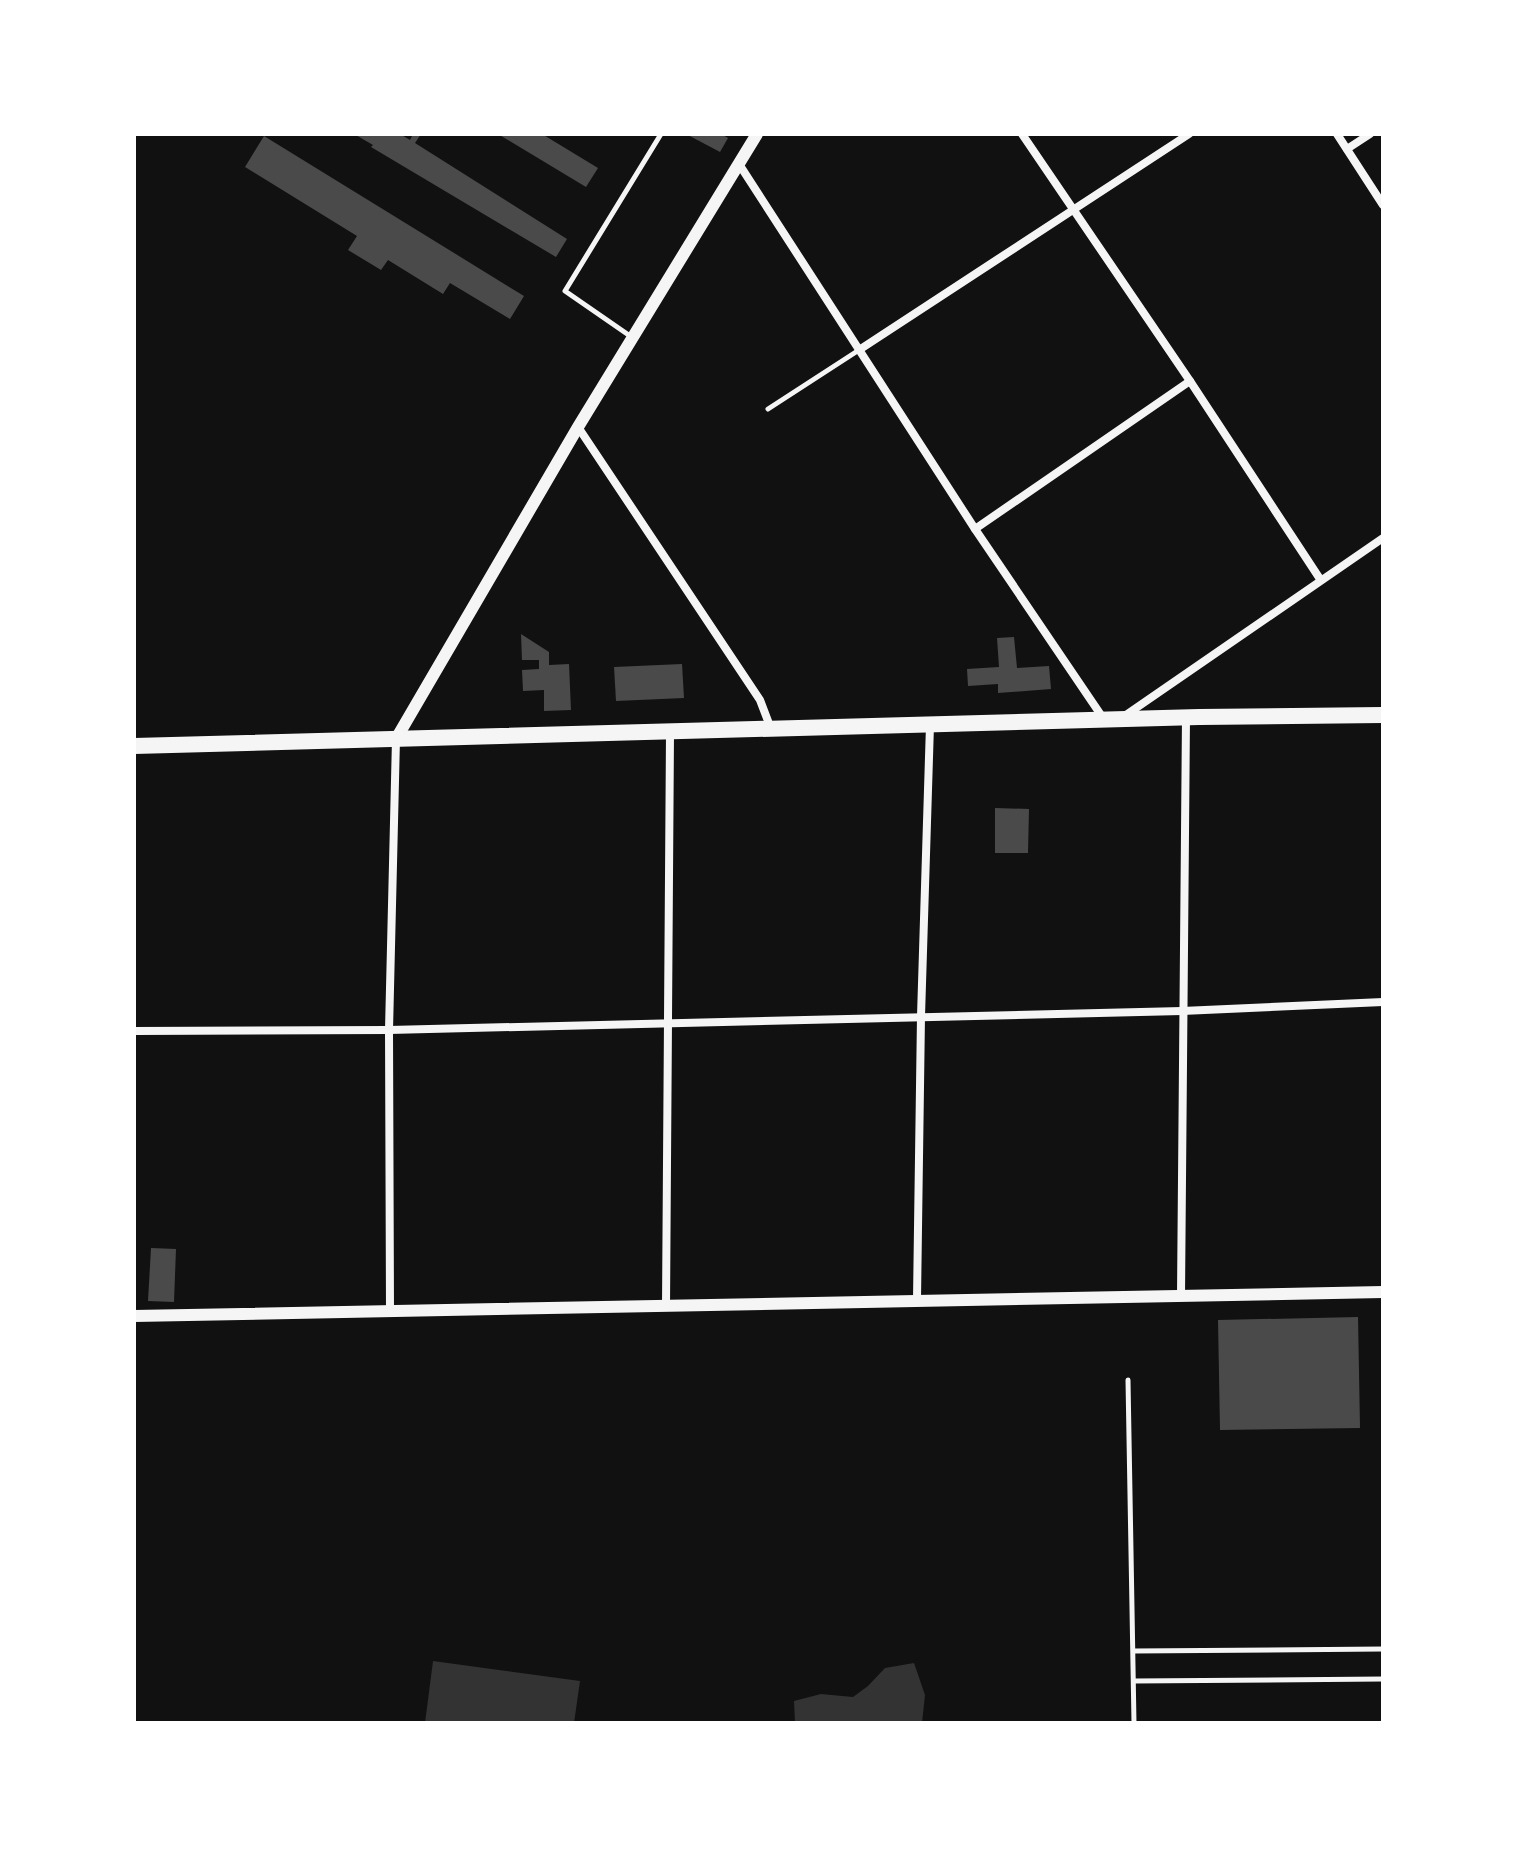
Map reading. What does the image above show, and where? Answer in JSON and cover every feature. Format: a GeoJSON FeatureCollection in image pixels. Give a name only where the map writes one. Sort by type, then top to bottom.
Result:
{"type":"FeatureCollection","features":[{"type":"Feature","properties":{"kind":"main road"},"geometry":{"type":"LineString","coordinates":[[134,746],[1186,717],[1383,715]]}},
{"type":"Feature","properties":{"kind":"street"},"geometry":{"type":"LineString","coordinates":[[390,1311],[389,1030],[396,739],[578,427],[757,134]]}},
{"type":"Feature","properties":{"kind":"street"},"geometry":{"type":"LineString","coordinates":[[1022,134],[1320,579]]}},
{"type":"Feature","properties":{"kind":"street"},"geometry":{"type":"LineString","coordinates":[[859,350],[1189,134]]}},
{"type":"Feature","properties":{"kind":"street"},"geometry":{"type":"LineString","coordinates":[[1337,134],[1383,205]]}},
{"type":"Feature","properties":{"kind":"street"},"geometry":{"type":"LineString","coordinates":[[1347,149],[1370,134]]}},
{"type":"Feature","properties":{"kind":"street"},"geometry":{"type":"LineString","coordinates":[[739,164],[975,529],[1112,720],[1383,538]]}},
{"type":"Feature","properties":{"kind":"street"},"geometry":{"type":"LineString","coordinates":[[975,529],[1190,381]]}},
{"type":"Feature","properties":{"kind":"street"},"geometry":{"type":"LineString","coordinates":[[578,427],[760,700],[771,730]]}},
{"type":"Feature","properties":{"kind":"street"},"geometry":{"type":"LineString","coordinates":[[1181,1295],[1186,717]]}},
{"type":"Feature","properties":{"kind":"street"},"geometry":{"type":"LineString","coordinates":[[917,1299],[921,1016],[930,725]]}},
{"type":"Feature","properties":{"kind":"street"},"geometry":{"type":"LineString","coordinates":[[666,1307],[670,733]]}},
{"type":"Feature","properties":{"kind":"street"},"geometry":{"type":"LineString","coordinates":[[134,1031],[389,1030],[1182,1011],[1383,1002]]}},
{"type":"Feature","properties":{"kind":"street"},"geometry":{"type":"LineString","coordinates":[[134,1316],[1383,1292]]}},
{"type":"Feature","properties":{"kind":"lane"},"geometry":{"type":"LineString","coordinates":[[633,338],[565,291],[661,134]]}},
{"type":"Feature","properties":{"kind":"lane"},"geometry":{"type":"LineString","coordinates":[[768,409],[859,350]]}},
{"type":"Feature","properties":{"kind":"lane"},"geometry":{"type":"LineString","coordinates":[[1128,1380],[1134,1723]]}},
{"type":"Feature","properties":{"kind":"lane"},"geometry":{"type":"LineString","coordinates":[[1134,1651],[1383,1649]]}},
{"type":"Feature","properties":{"kind":"lane"},"geometry":{"type":"LineString","coordinates":[[1134,1681],[1383,1679]]}},
{"type":"Feature","properties":{"kind":"shaded area"},"geometry":{"type":"Polygon","coordinates":[[[433,1661],[580,1681],[574,1723],[425,1723],[433,1661]]]}},
{"type":"Feature","properties":{"kind":"shaded area"},"geometry":{"type":"Polygon","coordinates":[[[914,1663],[925,1695],[922,1723],[795,1723],[794,1701],[821,1694],[853,1697],[885,1668],[914,1663]]]}},
{"type":"Feature","properties":{"kind":"building"},"geometry":{"type":"Polygon","coordinates":[[[354,134],[400,134],[410,140],[413,134],[421,134],[415,143],[567,239],[556,257],[354,134]]]}},
{"type":"Feature","properties":{"kind":"building"},"geometry":{"type":"Polygon","coordinates":[[[498,134],[542,134],[598,168],[586,187],[498,134]]]}},
{"type":"Feature","properties":{"kind":"building"},"geometry":{"type":"Polygon","coordinates":[[[686,134],[721,134],[728,138],[720,152],[686,134]]]}},
{"type":"Feature","properties":{"kind":"building"},"geometry":{"type":"Polygon","coordinates":[[[264,136],[524,296],[510,319],[450,283],[443,294],[388,260],[381,270],[348,250],[357,236],[245,167],[264,136]]]}},
{"type":"Feature","properties":{"kind":"building"},"geometry":{"type":"Polygon","coordinates":[[[521,634],[549,652],[549,665],[569,664],[571,710],[544,711],[544,690],[523,691],[522,670],[539,669],[539,660],[522,660],[521,634]]]}},
{"type":"Feature","properties":{"kind":"building"},"geometry":{"type":"Polygon","coordinates":[[[1014,637],[1017,668],[1049,666],[1051,689],[998,693],[998,684],[968,686],[967,669],[999,667],[997,638],[1014,637]]]}},
{"type":"Feature","properties":{"kind":"building"},"geometry":{"type":"Polygon","coordinates":[[[682,664],[684,698],[616,701],[614,667],[682,664]]]}},
{"type":"Feature","properties":{"kind":"building"},"geometry":{"type":"Polygon","coordinates":[[[995,808],[1029,809],[1028,853],[995,853],[995,808]]]}},
{"type":"Feature","properties":{"kind":"building"},"geometry":{"type":"Polygon","coordinates":[[[151,1248],[176,1249],[174,1302],[148,1301],[151,1248]]]}},
{"type":"Feature","properties":{"kind":"building"},"geometry":{"type":"Polygon","coordinates":[[[1358,1317],[1360,1428],[1220,1430],[1218,1320],[1358,1317]]]}}]}
